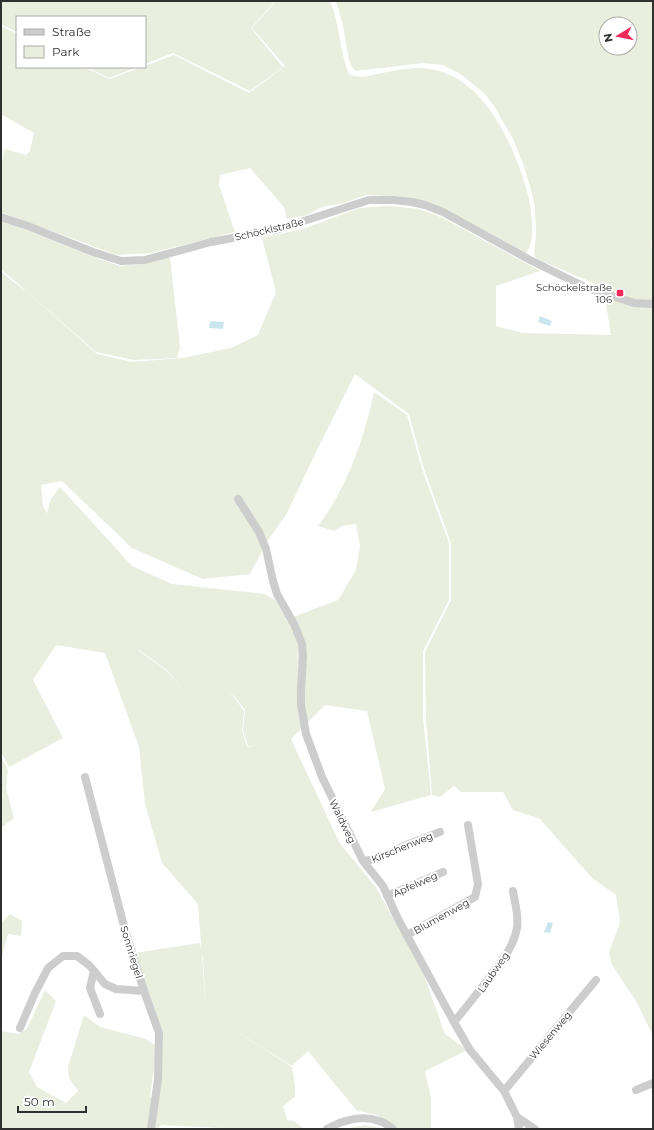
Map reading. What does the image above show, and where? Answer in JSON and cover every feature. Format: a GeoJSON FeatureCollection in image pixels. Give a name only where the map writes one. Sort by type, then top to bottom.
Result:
{"type":"FeatureCollection","features":[{"type":"Feature","properties":{"kind":"street","name":"Schöcklstraße"},"geometry":{"type":"LineString","coordinates":[[1,217],[121,261],[145,260],[211,242],[276,230],[369,200],[412,202],[443,212],[530,260],[588,288],[634,303],[653,304]]}},
{"type":"Feature","properties":{"kind":"street","name":"Waldweg"},"geometry":{"type":"LineString","coordinates":[[238,499],[259,532],[266,549],[277,594],[294,624],[302,644],[301,705],[306,734],[322,777],[364,861],[388,896],[407,935],[470,1050],[504,1091],[517,1117],[519,1129]]}},
{"type":"Feature","properties":{"kind":"street","name":"Sonnriegel"},"geometry":{"type":"LineString","coordinates":[[85,777],[123,923],[159,1033],[158,1079],[151,1129]]}},
{"type":"Feature","properties":{"kind":"street","name":"Blumenweg"},"geometry":{"type":"LineString","coordinates":[[407,935],[475,896],[478,884],[468,825]]}},
{"type":"Feature","properties":{"kind":"street","name":"Kirschenweg"},"geometry":{"type":"LineString","coordinates":[[364,861],[377,859],[406,845],[440,832]]}},
{"type":"Feature","properties":{"kind":"street","name":"Apfelweg"},"geometry":{"type":"LineString","coordinates":[[388,896],[443,872]]}},
{"type":"Feature","properties":{"kind":"street","name":"Laubweg"},"geometry":{"type":"LineString","coordinates":[[454,1022],[478,994],[506,956],[512,945],[517,930],[518,917],[513,892]]}},
{"type":"Feature","properties":{"kind":"street"},"geometry":{"type":"LineString","coordinates":[[20,1028],[35,993],[48,968],[63,956],[77,956],[89,965],[105,984],[116,989],[144,991]]}},
{"type":"Feature","properties":{"kind":"street"},"geometry":{"type":"LineString","coordinates":[[94,971],[90,988],[100,1014]]}},
{"type":"Feature","properties":{"kind":"street","name":"Wiesenweg"},"geometry":{"type":"LineString","coordinates":[[504,1091],[596,980]]}},
{"type":"Feature","properties":{"kind":"street"},"geometry":{"type":"LineString","coordinates":[[636,1090],[653,1083]]}},
{"type":"Feature","properties":{"kind":"street","name":"Waldweg"},"geometry":{"type":"LineString","coordinates":[[517,1117],[535,1129]]}},
{"type":"Feature","properties":{"kind":"street"},"geometry":{"type":"LineString","coordinates":[[327,1129],[347,1120],[363,1118],[380,1121],[393,1129]]}},
{"type":"Feature","properties":{"kind":"green space"},"geometry":{"type":"Polygon","coordinates":[[[1,1],[275,1],[251,28],[283,67],[250,91],[173,53],[146,64],[146,16],[16,16],[16,32],[1,24],[1,1]]]}},
{"type":"Feature","properties":{"kind":"green space"},"geometry":{"type":"Polygon","coordinates":[[[276,1],[330,1],[336,19],[343,56],[349,74],[363,77],[402,69],[418,68],[440,71],[460,80],[477,94],[504,132],[522,175],[528,195],[532,216],[532,234],[529,249],[525,254],[405,197],[366,195],[341,204],[320,208],[307,215],[287,219],[284,207],[250,168],[220,175],[219,185],[235,232],[151,253],[117,255],[1,212],[1,165],[5,149],[26,155],[30,151],[34,133],[1,114],[1,26],[16,34],[16,68],[86,68],[109,79],[139,68],[146,68],[146,66],[174,55],[249,93],[285,66],[252,28],[276,1]]]}},
{"type":"Feature","properties":{"kind":"green space"},"geometry":{"type":"Polygon","coordinates":[[[336,1],[653,1],[653,240],[651,241],[653,258],[653,1036],[636,1001],[612,965],[609,953],[620,922],[616,895],[592,878],[540,819],[513,810],[503,792],[461,792],[454,786],[440,797],[432,795],[426,718],[425,652],[451,600],[451,543],[424,469],[409,414],[355,374],[286,515],[268,540],[250,574],[203,579],[132,548],[62,481],[41,485],[43,506],[50,519],[47,513],[51,499],[60,487],[132,566],[172,584],[265,594],[275,600],[285,613],[300,646],[302,728],[291,739],[339,842],[377,889],[424,975],[445,1034],[467,1050],[425,1071],[431,1098],[431,1129],[392,1129],[379,1116],[356,1110],[308,1051],[292,1066],[225,1024],[292,1067],[295,1097],[283,1106],[287,1120],[294,1121],[304,1129],[243,1129],[162,1125],[156,1129],[1,1129],[1,1031],[18,1034],[27,1029],[45,990],[56,1001],[29,1072],[37,1087],[66,1103],[78,1091],[69,1078],[68,1067],[84,1015],[100,1027],[146,1039],[157,1047],[150,1097],[156,1098],[163,1044],[134,953],[200,943],[202,951],[198,904],[162,863],[145,804],[139,747],[105,653],[56,645],[33,680],[63,738],[9,767],[1,752],[1,272],[27,292],[97,354],[132,362],[182,358],[231,348],[258,335],[276,292],[262,238],[303,229],[360,208],[388,206],[419,209],[443,218],[540,271],[496,286],[496,326],[523,333],[611,335],[605,298],[610,290],[537,259],[534,255],[536,234],[535,208],[523,163],[513,139],[494,106],[485,94],[459,73],[443,65],[423,63],[356,71],[352,67],[349,60],[343,26],[336,1]],[[139,650],[139,651],[168,672],[186,694],[168,671],[139,650]],[[225,689],[234,697],[244,711],[242,731],[247,747],[260,745],[248,746],[243,731],[245,710],[235,697],[225,689]]]}},
{"type":"Feature","properties":{"kind":"green space"},"geometry":{"type":"Polygon","coordinates":[[[88,68],[135,68],[109,78],[88,68]]]}},
{"type":"Feature","properties":{"kind":"green space"},"geometry":{"type":"Polygon","coordinates":[[[1,220],[120,266],[144,264],[170,257],[180,347],[177,358],[134,360],[96,352],[1,269],[1,220]]]}},
{"type":"Feature","properties":{"kind":"green space"},"geometry":{"type":"Polygon","coordinates":[[[374,392],[407,415],[422,469],[449,543],[449,600],[423,651],[423,718],[431,795],[371,812],[385,789],[367,711],[325,705],[306,724],[303,675],[293,617],[338,600],[356,570],[360,546],[356,524],[342,526],[334,531],[318,526],[338,496],[346,479],[360,445],[374,392]]]}},
{"type":"Feature","properties":{"kind":"green space"},"geometry":{"type":"Polygon","coordinates":[[[1,756],[8,770],[6,788],[14,818],[1,828],[1,756]]]}},
{"type":"Feature","properties":{"kind":"green space"},"geometry":{"type":"Polygon","coordinates":[[[10,914],[22,921],[21,936],[8,934],[1,960],[1,923],[10,914]]]}},
{"type":"Feature","properties":{"kind":"green space"},"geometry":{"type":"Polygon","coordinates":[[[365,1125],[385,1129],[344,1129],[365,1125]]]}},
{"type":"Feature","properties":{"kind":"water"},"geometry":{"type":"Polygon","coordinates":[[[540,316],[552,321],[550,326],[538,322],[540,316]]]}},
{"type":"Feature","properties":{"kind":"water"},"geometry":{"type":"Polygon","coordinates":[[[210,321],[224,322],[223,329],[209,328],[210,321]]]}},
{"type":"Feature","properties":{"kind":"water"},"geometry":{"type":"Polygon","coordinates":[[[548,922],[553,923],[550,933],[544,932],[548,922]]]}},
{"type":"Feature","properties":{"kind":"place","name":"Schöckelstraße 106"},"geometry":{"type":"Point","coordinates":[620,293]}}]}
